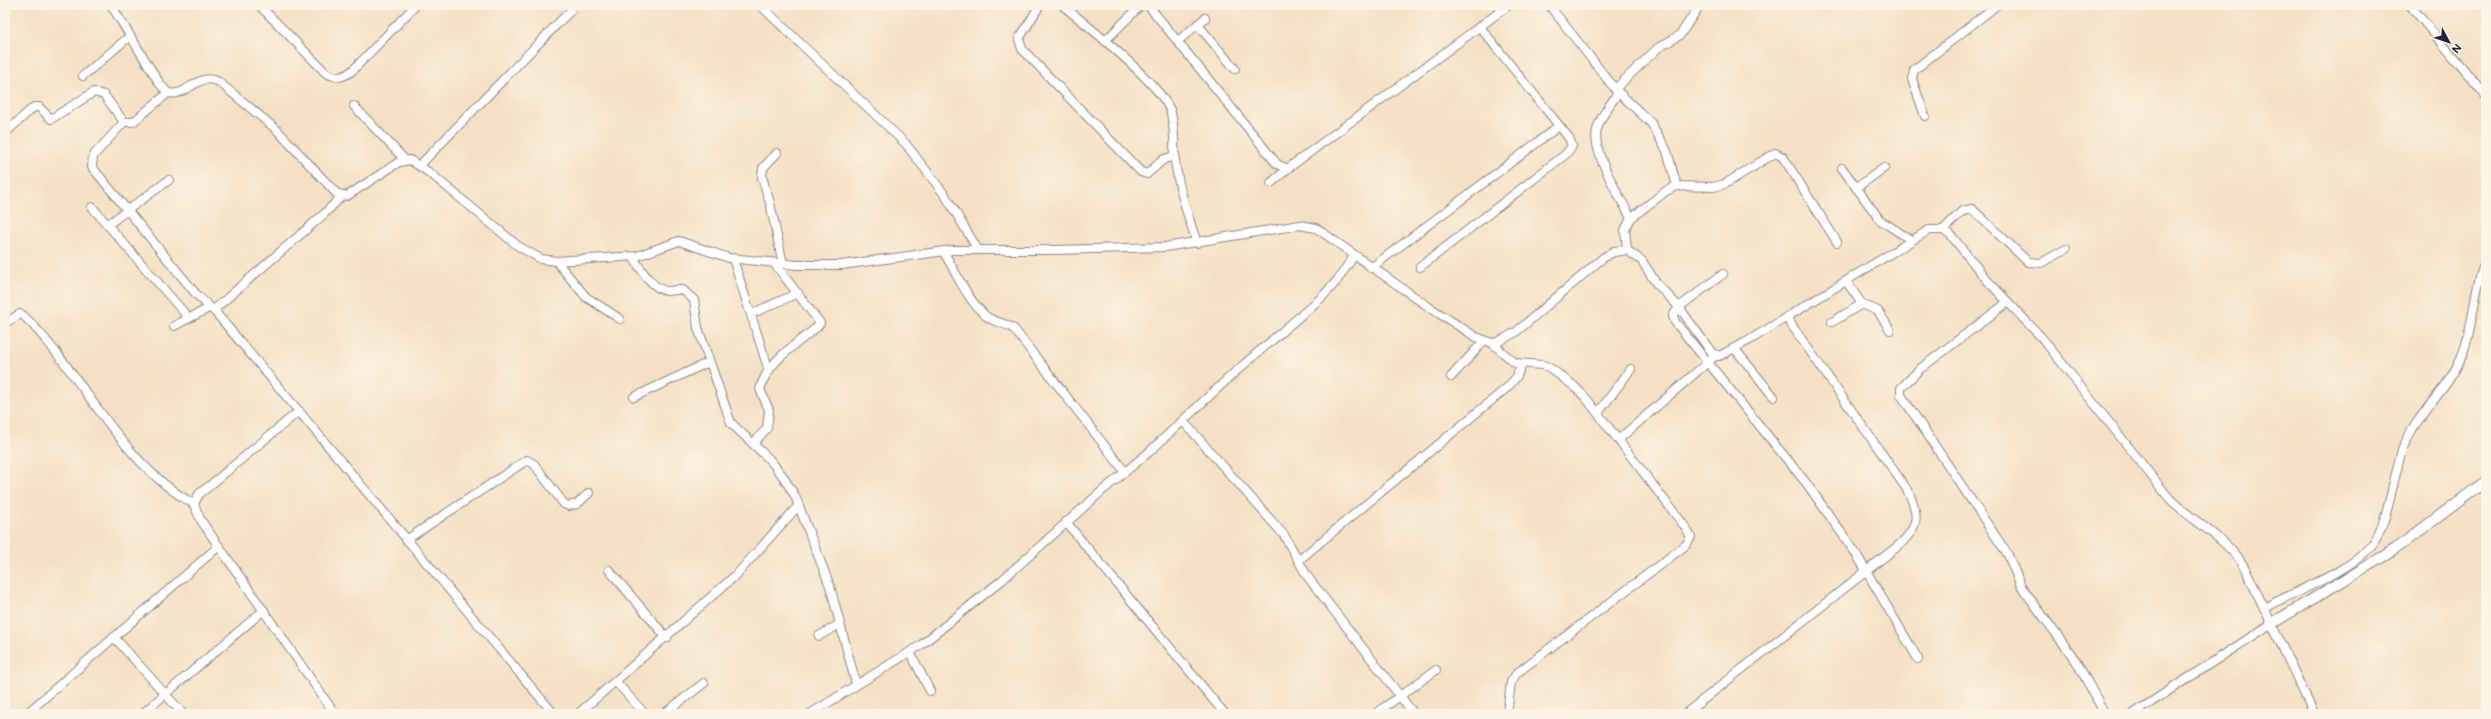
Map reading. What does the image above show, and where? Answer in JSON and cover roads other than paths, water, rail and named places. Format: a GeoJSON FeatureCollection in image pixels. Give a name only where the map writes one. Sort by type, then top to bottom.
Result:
{"type":"FeatureCollection","features":[{"type":"Feature","properties":{"kind":"street"},"geometry":{"type":"LineString","coordinates":[[111,5],[160,84],[168,93]]}},
{"type":"Feature","properties":{"kind":"street"},"geometry":{"type":"LineString","coordinates":[[259,5],[326,73],[334,77],[343,78],[353,70],[416,5]]}},
{"type":"Feature","properties":{"kind":"street"},"geometry":{"type":"LineString","coordinates":[[760,5],[905,143],[945,195],[978,250]]}},
{"type":"Feature","properties":{"kind":"street"},"geometry":{"type":"LineString","coordinates":[[1040,5],[1019,39],[1022,49],[1141,172],[1147,174],[1164,159],[1175,156]]}},
{"type":"Feature","properties":{"kind":"street"},"geometry":{"type":"LineString","coordinates":[[1062,5],[1104,41],[1163,98],[1173,121],[1175,156],[1179,182],[1197,243]]}},
{"type":"Feature","properties":{"kind":"street"},"geometry":{"type":"LineString","coordinates":[[1104,41],[1141,5]]}},
{"type":"Feature","properties":{"kind":"street"},"geometry":{"type":"LineString","coordinates":[[1148,5],[1277,164],[1287,169]]}},
{"type":"Feature","properties":{"kind":"street"},"geometry":{"type":"LineString","coordinates":[[1271,183],[1287,169],[1509,5]]}},
{"type":"Feature","properties":{"kind":"street"},"geometry":{"type":"LineString","coordinates":[[1549,5],[1616,91],[1640,111],[1656,131],[1667,151],[1677,186]]}},
{"type":"Feature","properties":{"kind":"street"},"geometry":{"type":"LineString","coordinates":[[1631,218],[1605,166],[1596,137],[1600,122],[1616,91],[1658,48],[1680,35],[1700,5]]}},
{"type":"Feature","properties":{"kind":"street"},"geometry":{"type":"LineString","coordinates":[[1925,116],[1912,78],[1914,70],[1997,5]]}},
{"type":"Feature","properties":{"kind":"street"},"geometry":{"type":"LineString","coordinates":[[2410,5],[2486,96]]}},
{"type":"Feature","properties":{"kind":"street"},"geometry":{"type":"LineString","coordinates":[[420,165],[571,10]]}},
{"type":"Feature","properties":{"kind":"street"},"geometry":{"type":"LineString","coordinates":[[1178,41],[1206,18]]}},
{"type":"Feature","properties":{"kind":"street"},"geometry":{"type":"LineString","coordinates":[[1198,25],[1235,70]]}},
{"type":"Feature","properties":{"kind":"street"},"geometry":{"type":"LineString","coordinates":[[1420,267],[1566,154],[1570,149],[1572,142],[1480,27]]}},
{"type":"Feature","properties":{"kind":"street"},"geometry":{"type":"LineString","coordinates":[[83,76],[130,36]]}},
{"type":"Feature","properties":{"kind":"street"},"geometry":{"type":"LineString","coordinates":[[342,196],[331,188],[277,130],[219,82],[211,78],[205,79],[179,93],[168,93],[140,118],[133,122],[124,122],[93,156],[91,162],[102,181],[127,211],[299,411],[554,714]]}},
{"type":"Feature","properties":{"kind":"street"},"geometry":{"type":"LineString","coordinates":[[5,133],[34,107],[39,107],[51,119],[94,92],[104,95],[124,122]]}},
{"type":"Feature","properties":{"kind":"street"},"geometry":{"type":"LineString","coordinates":[[354,106],[405,160],[420,165],[518,246],[535,256],[556,261],[633,257],[679,241],[716,255],[733,259],[783,264],[841,265],[943,251],[1094,250],[1197,243],[1300,225],[1316,228],[1371,268],[1488,342],[1508,359],[1521,364],[1543,365],[1550,368],[1574,386],[1598,413],[1686,528],[1691,537],[1690,541],[1521,669],[1511,682],[1507,714]]}},
{"type":"Feature","properties":{"kind":"street"},"geometry":{"type":"LineString","coordinates":[[1371,268],[1559,126]]}},
{"type":"Feature","properties":{"kind":"street"},"geometry":{"type":"LineString","coordinates":[[777,152],[763,168],[762,177],[770,203],[783,264]]}},
{"type":"Feature","properties":{"kind":"street"},"geometry":{"type":"LineString","coordinates":[[1627,250],[1625,230],[1631,218],[1677,186],[1713,186],[1725,184],[1775,153],[1778,153],[1837,242]]}},
{"type":"Feature","properties":{"kind":"street"},"geometry":{"type":"LineString","coordinates":[[174,326],[212,311],[326,212],[342,196],[354,192],[405,160]]}},
{"type":"Feature","properties":{"kind":"street"},"geometry":{"type":"LineString","coordinates":[[1842,168],[1880,220],[1911,240]]}},
{"type":"Feature","properties":{"kind":"street"},"geometry":{"type":"LineString","coordinates":[[1856,188],[1884,168]]}},
{"type":"Feature","properties":{"kind":"street"},"geometry":{"type":"LineString","coordinates":[[107,225],[169,180]]}},
{"type":"Feature","properties":{"kind":"street"},"geometry":{"type":"LineString","coordinates":[[92,207],[187,316]]}},
{"type":"Feature","properties":{"kind":"street"},"geometry":{"type":"LineString","coordinates":[[1943,230],[1962,211],[1972,209],[2028,262],[2041,263],[2066,249]]}},
{"type":"Feature","properties":{"kind":"street"},"geometry":{"type":"LineString","coordinates":[[1618,440],[1716,356],[1734,348],[1928,230],[1943,230],[1950,234],[2008,302],[2042,338],[2169,498],[2186,515],[2235,552],[2243,563],[2271,624],[2293,666],[2314,714]]}},
{"type":"Feature","properties":{"kind":"street"},"geometry":{"type":"LineString","coordinates":[[1451,377],[1488,342],[1498,342],[1516,332],[1604,257],[1614,252],[1627,250],[1642,261],[1661,290],[1679,307],[1716,356]]}},
{"type":"Feature","properties":{"kind":"street"},"geometry":{"type":"LineString","coordinates":[[943,251],[979,309],[988,317],[1006,323],[1018,333],[1125,472]]}},
{"type":"Feature","properties":{"kind":"street"},"geometry":{"type":"LineString","coordinates":[[814,713],[856,684],[910,652],[1001,581],[1320,298],[1336,282],[1354,256]]}},
{"type":"Feature","properties":{"kind":"street"},"geometry":{"type":"LineString","coordinates":[[633,257],[643,273],[658,287],[667,291],[683,290],[692,296],[695,304],[698,328],[731,423],[782,475],[799,505],[830,586],[856,684]]}},
{"type":"Feature","properties":{"kind":"street"},"geometry":{"type":"LineString","coordinates":[[733,259],[769,371]]}},
{"type":"Feature","properties":{"kind":"street"},"geometry":{"type":"LineString","coordinates":[[2264,608],[2352,562],[2376,540],[2397,464],[2411,430],[2450,376],[2465,348],[2474,318],[2477,286],[2486,260]]}},
{"type":"Feature","properties":{"kind":"street"},"geometry":{"type":"LineString","coordinates":[[556,261],[586,297],[620,319]]}},
{"type":"Feature","properties":{"kind":"street"},"geometry":{"type":"LineString","coordinates":[[753,444],[767,428],[769,410],[760,389],[769,371],[780,356],[820,326],[819,320],[774,263]]}},
{"type":"Feature","properties":{"kind":"street"},"geometry":{"type":"LineString","coordinates":[[1723,274],[1679,307],[1673,319],[1707,364],[1807,484],[1866,571],[1918,659]]}},
{"type":"Feature","properties":{"kind":"street"},"geometry":{"type":"LineString","coordinates":[[1846,281],[1862,304],[1878,311],[1890,330]]}},
{"type":"Feature","properties":{"kind":"street"},"geometry":{"type":"LineString","coordinates":[[751,314],[798,293]]}},
{"type":"Feature","properties":{"kind":"street"},"geometry":{"type":"LineString","coordinates":[[2008,302],[1920,369],[1901,388],[1901,395],[2008,556],[2024,592],[2076,661],[2105,714]]}},
{"type":"Feature","properties":{"kind":"street"},"geometry":{"type":"LineString","coordinates":[[1832,322],[1862,304]]}},
{"type":"Feature","properties":{"kind":"street"},"geometry":{"type":"LineString","coordinates":[[5,323],[15,315],[20,314],[24,316],[148,471],[173,493],[194,504],[200,519],[335,714]]}},
{"type":"Feature","properties":{"kind":"street"},"geometry":{"type":"LineString","coordinates":[[1686,714],[1909,536],[1916,519],[1915,508],[1906,488],[1786,317]]}},
{"type":"Feature","properties":{"kind":"street"},"geometry":{"type":"LineString","coordinates":[[1734,348],[1774,397]]}},
{"type":"Feature","properties":{"kind":"street"},"geometry":{"type":"LineString","coordinates":[[634,397],[709,362]]}},
{"type":"Feature","properties":{"kind":"street"},"geometry":{"type":"LineString","coordinates":[[1299,560],[1509,386],[1518,376],[1521,364]]}},
{"type":"Feature","properties":{"kind":"street"},"geometry":{"type":"LineString","coordinates":[[1598,413],[1631,369]]}},
{"type":"Feature","properties":{"kind":"street"},"geometry":{"type":"LineString","coordinates":[[194,504],[203,490],[299,411]]}},
{"type":"Feature","properties":{"kind":"street"},"geometry":{"type":"LineString","coordinates":[[1183,421],[1284,535],[1310,580],[1414,714]]}},
{"type":"Feature","properties":{"kind":"street"},"geometry":{"type":"LineString","coordinates":[[406,540],[527,460],[534,464],[564,504],[573,506],[589,493]]}},
{"type":"Feature","properties":{"kind":"street"},"geometry":{"type":"LineString","coordinates":[[2133,714],[2271,624],[2394,550],[2486,481]]}},
{"type":"Feature","properties":{"kind":"street"},"geometry":{"type":"LineString","coordinates":[[578,714],[667,638],[737,574],[799,505]]}},
{"type":"Feature","properties":{"kind":"street"},"geometry":{"type":"LineString","coordinates":[[1066,522],[1225,714]]}},
{"type":"Feature","properties":{"kind":"street"},"geometry":{"type":"LineString","coordinates":[[26,714],[219,546]]}},
{"type":"Feature","properties":{"kind":"street"},"geometry":{"type":"LineString","coordinates":[[609,570],[667,638]]}},
{"type":"Feature","properties":{"kind":"street"},"geometry":{"type":"LineString","coordinates":[[142,714],[264,610]]}},
{"type":"Feature","properties":{"kind":"street"},"geometry":{"type":"LineString","coordinates":[[819,636],[840,624]]}},
{"type":"Feature","properties":{"kind":"street"},"geometry":{"type":"LineString","coordinates":[[114,637],[183,714]]}},
{"type":"Feature","properties":{"kind":"street"},"geometry":{"type":"LineString","coordinates":[[910,652],[930,691]]}},
{"type":"Feature","properties":{"kind":"street"},"geometry":{"type":"LineString","coordinates":[[1375,714],[1436,670]]}},
{"type":"Feature","properties":{"kind":"street"},"geometry":{"type":"LineString","coordinates":[[616,682],[645,714]]}},
{"type":"Feature","properties":{"kind":"street"},"geometry":{"type":"LineString","coordinates":[[664,714],[704,683]]}}]}
